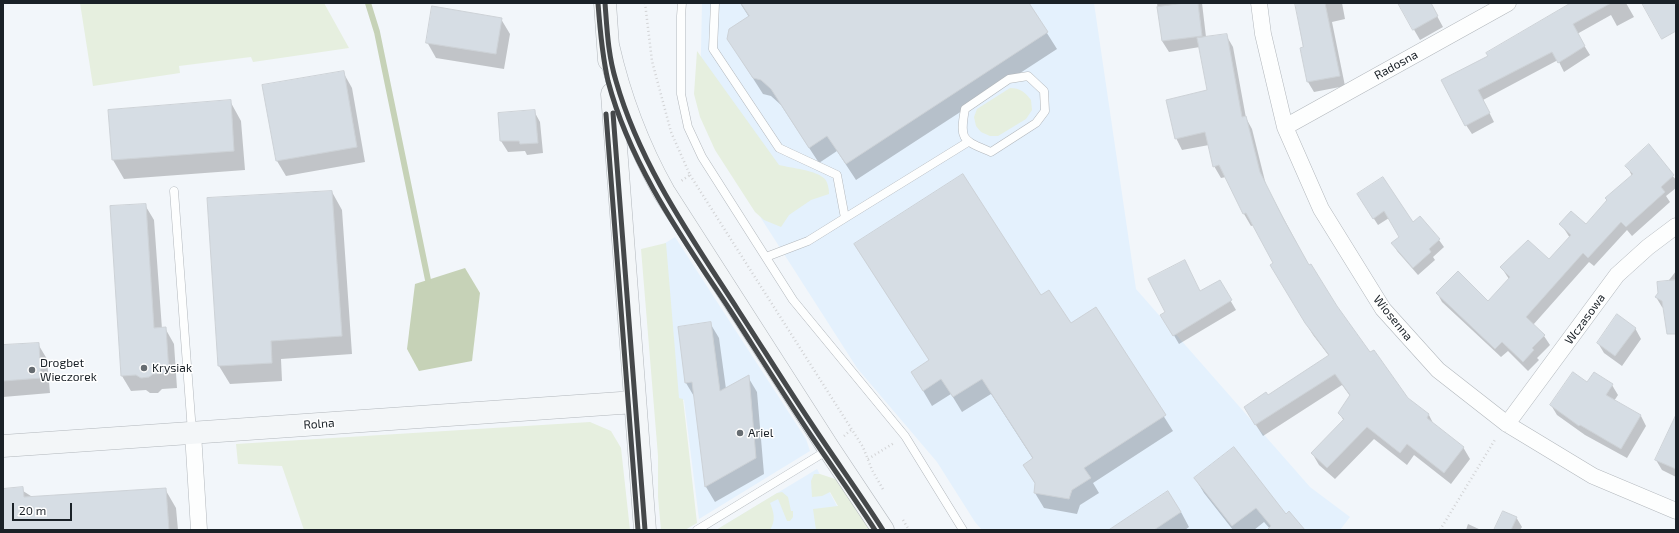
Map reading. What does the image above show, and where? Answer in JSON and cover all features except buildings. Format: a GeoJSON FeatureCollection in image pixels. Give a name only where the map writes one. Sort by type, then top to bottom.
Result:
{"type":"FeatureCollection","features":[{"type":"Feature","properties":{"kind":"street"},"geometry":{"type":"LineString","coordinates":[[605,3],[645,530]]}},
{"type":"Feature","properties":{"kind":"street","name":"Wiosenna"},"geometry":{"type":"LineString","coordinates":[[1258,3],[1262,34],[1285,127],[1320,209],[1383,309],[1438,370],[1502,430],[1593,476],[1676,511]]}},
{"type":"Feature","properties":{"kind":"street","name":"Radosna"},"geometry":{"type":"LineString","coordinates":[[1285,127],[1508,3]]}},
{"type":"Feature","properties":{"kind":"street"},"geometry":{"type":"LineString","coordinates":[[608,45],[628,119],[657,180],[724,287],[883,530]]}},
{"type":"Feature","properties":{"kind":"street","name":"Wczasowa"},"geometry":{"type":"LineString","coordinates":[[1502,430],[1617,275],[1648,247],[1676,226]]}},
{"type":"Feature","properties":{"kind":"street","name":"Rolna"},"geometry":{"type":"LineString","coordinates":[[3,446],[635,402]]}},
{"type":"Feature","properties":{"kind":"street"},"geometry":{"type":"LineString","coordinates":[[192,433],[199,530]]}},
{"type":"Feature","properties":{"kind":"lane"},"geometry":{"type":"LineString","coordinates":[[682,3],[681,94],[688,127],[702,157],[792,300],[905,436],[963,530]]}},
{"type":"Feature","properties":{"kind":"lane"},"geometry":{"type":"LineString","coordinates":[[714,3],[713,49],[779,148],[837,175],[845,218]]}},
{"type":"Feature","properties":{"kind":"lane"},"geometry":{"type":"LineString","coordinates":[[1028,76],[1044,91],[1045,111],[1036,123],[991,152],[968,142],[961,129],[965,109],[1009,79],[1028,76]]}},
{"type":"Feature","properties":{"kind":"lane"},"geometry":{"type":"LineString","coordinates":[[766,257],[808,241],[968,142]]}},
{"type":"Feature","properties":{"kind":"lane"},"geometry":{"type":"LineString","coordinates":[[174,191],[192,433]]}},
{"type":"Feature","properties":{"kind":"lane"},"geometry":{"type":"LineString","coordinates":[[697,530],[829,449]]}},
{"type":"Feature","properties":{"kind":"path"},"geometry":{"type":"LineString","coordinates":[[645,3],[652,61],[671,132],[690,175],[864,447],[872,470],[886,494]]}},
{"type":"Feature","properties":{"kind":"path"},"geometry":{"type":"LineString","coordinates":[[678,183],[690,175]]}},
{"type":"Feature","properties":{"kind":"path"},"geometry":{"type":"LineString","coordinates":[[1440,530],[1502,430]]}},
{"type":"Feature","properties":{"kind":"path"},"geometry":{"type":"LineString","coordinates":[[868,459],[905,436]]}},
{"type":"Feature","properties":{"kind":"path"},"geometry":{"type":"LineString","coordinates":[[901,518],[909,530]]}},
{"type":"Feature","properties":{"kind":"shaded area"},"geometry":{"type":"Polygon","coordinates":[[[80,3],[324,3],[349,48],[253,62],[251,57],[179,66],[180,73],[93,86],[80,3]]]}},
{"type":"Feature","properties":{"kind":"shaded area"},"geometry":{"type":"Polygon","coordinates":[[[702,3],[1094,3],[1136,289],[1310,487],[1350,517],[1340,530],[982,530],[975,522],[937,462],[857,368],[718,151],[700,97],[702,3]]]}},
{"type":"Feature","properties":{"kind":"shaded area"},"geometry":{"type":"Polygon","coordinates":[[[697,51],[779,165],[816,173],[827,182],[829,194],[811,200],[789,215],[781,227],[764,220],[755,212],[715,150],[700,117],[694,94],[697,51]]]}},
{"type":"Feature","properties":{"kind":"shaded area"},"geometry":{"type":"Polygon","coordinates":[[[1010,88],[1022,91],[1027,95],[1031,100],[1032,110],[1026,119],[998,136],[990,136],[981,132],[976,126],[974,117],[977,109],[1010,88]]]}},
{"type":"Feature","properties":{"kind":"shaded area"},"geometry":{"type":"Polygon","coordinates":[[[675,237],[806,439],[810,451],[699,519],[684,400],[674,401],[659,247],[675,237]]]}},
{"type":"Feature","properties":{"kind":"shaded area"},"geometry":{"type":"Polygon","coordinates":[[[666,243],[679,398],[683,399],[697,523],[685,530],[661,530],[658,497],[658,456],[641,249],[666,243]]]}},
{"type":"Feature","properties":{"kind":"shaded area"},"geometry":{"type":"Polygon","coordinates":[[[465,268],[480,293],[472,361],[419,371],[407,349],[415,284],[465,268]]]}},
{"type":"Feature","properties":{"kind":"shaded area"},"geometry":{"type":"Polygon","coordinates":[[[590,422],[611,431],[621,448],[630,530],[304,530],[282,466],[238,464],[236,444],[590,422]]]}},
{"type":"Feature","properties":{"kind":"shaded area"},"geometry":{"type":"Polygon","coordinates":[[[817,469],[850,530],[716,530],[817,469]]]}},
{"type":"Feature","properties":{"kind":"shaded area"},"geometry":{"type":"Polygon","coordinates":[[[814,474],[820,474],[838,480],[872,530],[816,530],[813,509],[838,506],[830,492],[822,496],[812,497],[811,481],[814,474]]]}},
{"type":"Feature","properties":{"kind":"shaded area"},"geometry":{"type":"Polygon","coordinates":[[[782,492],[788,497],[791,511],[793,511],[793,517],[790,521],[787,521],[778,499],[770,503],[774,516],[770,530],[716,530],[777,493],[782,492]]]}},
{"type":"Feature","properties":{"kind":"waterway"},"geometry":{"type":"LineString","coordinates":[[368,3],[377,32],[428,280]]}},
{"type":"Feature","properties":{"kind":"transit line"},"geometry":{"type":"LineString","coordinates":[[598,3],[600,33],[608,81],[618,112],[644,172],[694,256],[875,530]]}},
{"type":"Feature","properties":{"kind":"transit line"},"geometry":{"type":"LineString","coordinates":[[605,3],[607,32],[616,81],[626,112],[639,142],[668,200],[807,417],[883,530]]}},
{"type":"Feature","properties":{"kind":"transit line"},"geometry":{"type":"LineString","coordinates":[[613,113],[645,530]]}},
{"type":"Feature","properties":{"kind":"transit line"},"geometry":{"type":"LineString","coordinates":[[606,114],[638,530]]}},
{"type":"Feature","properties":{"kind":"place","name":"Krysiak"},"geometry":{"type":"Point","coordinates":[144,368]}},
{"type":"Feature","properties":{"kind":"place","name":"Drogbet Wieczorek"},"geometry":{"type":"Point","coordinates":[32,370]}},
{"type":"Feature","properties":{"kind":"place","name":"Ariel"},"geometry":{"type":"Point","coordinates":[740,433]}}]}
